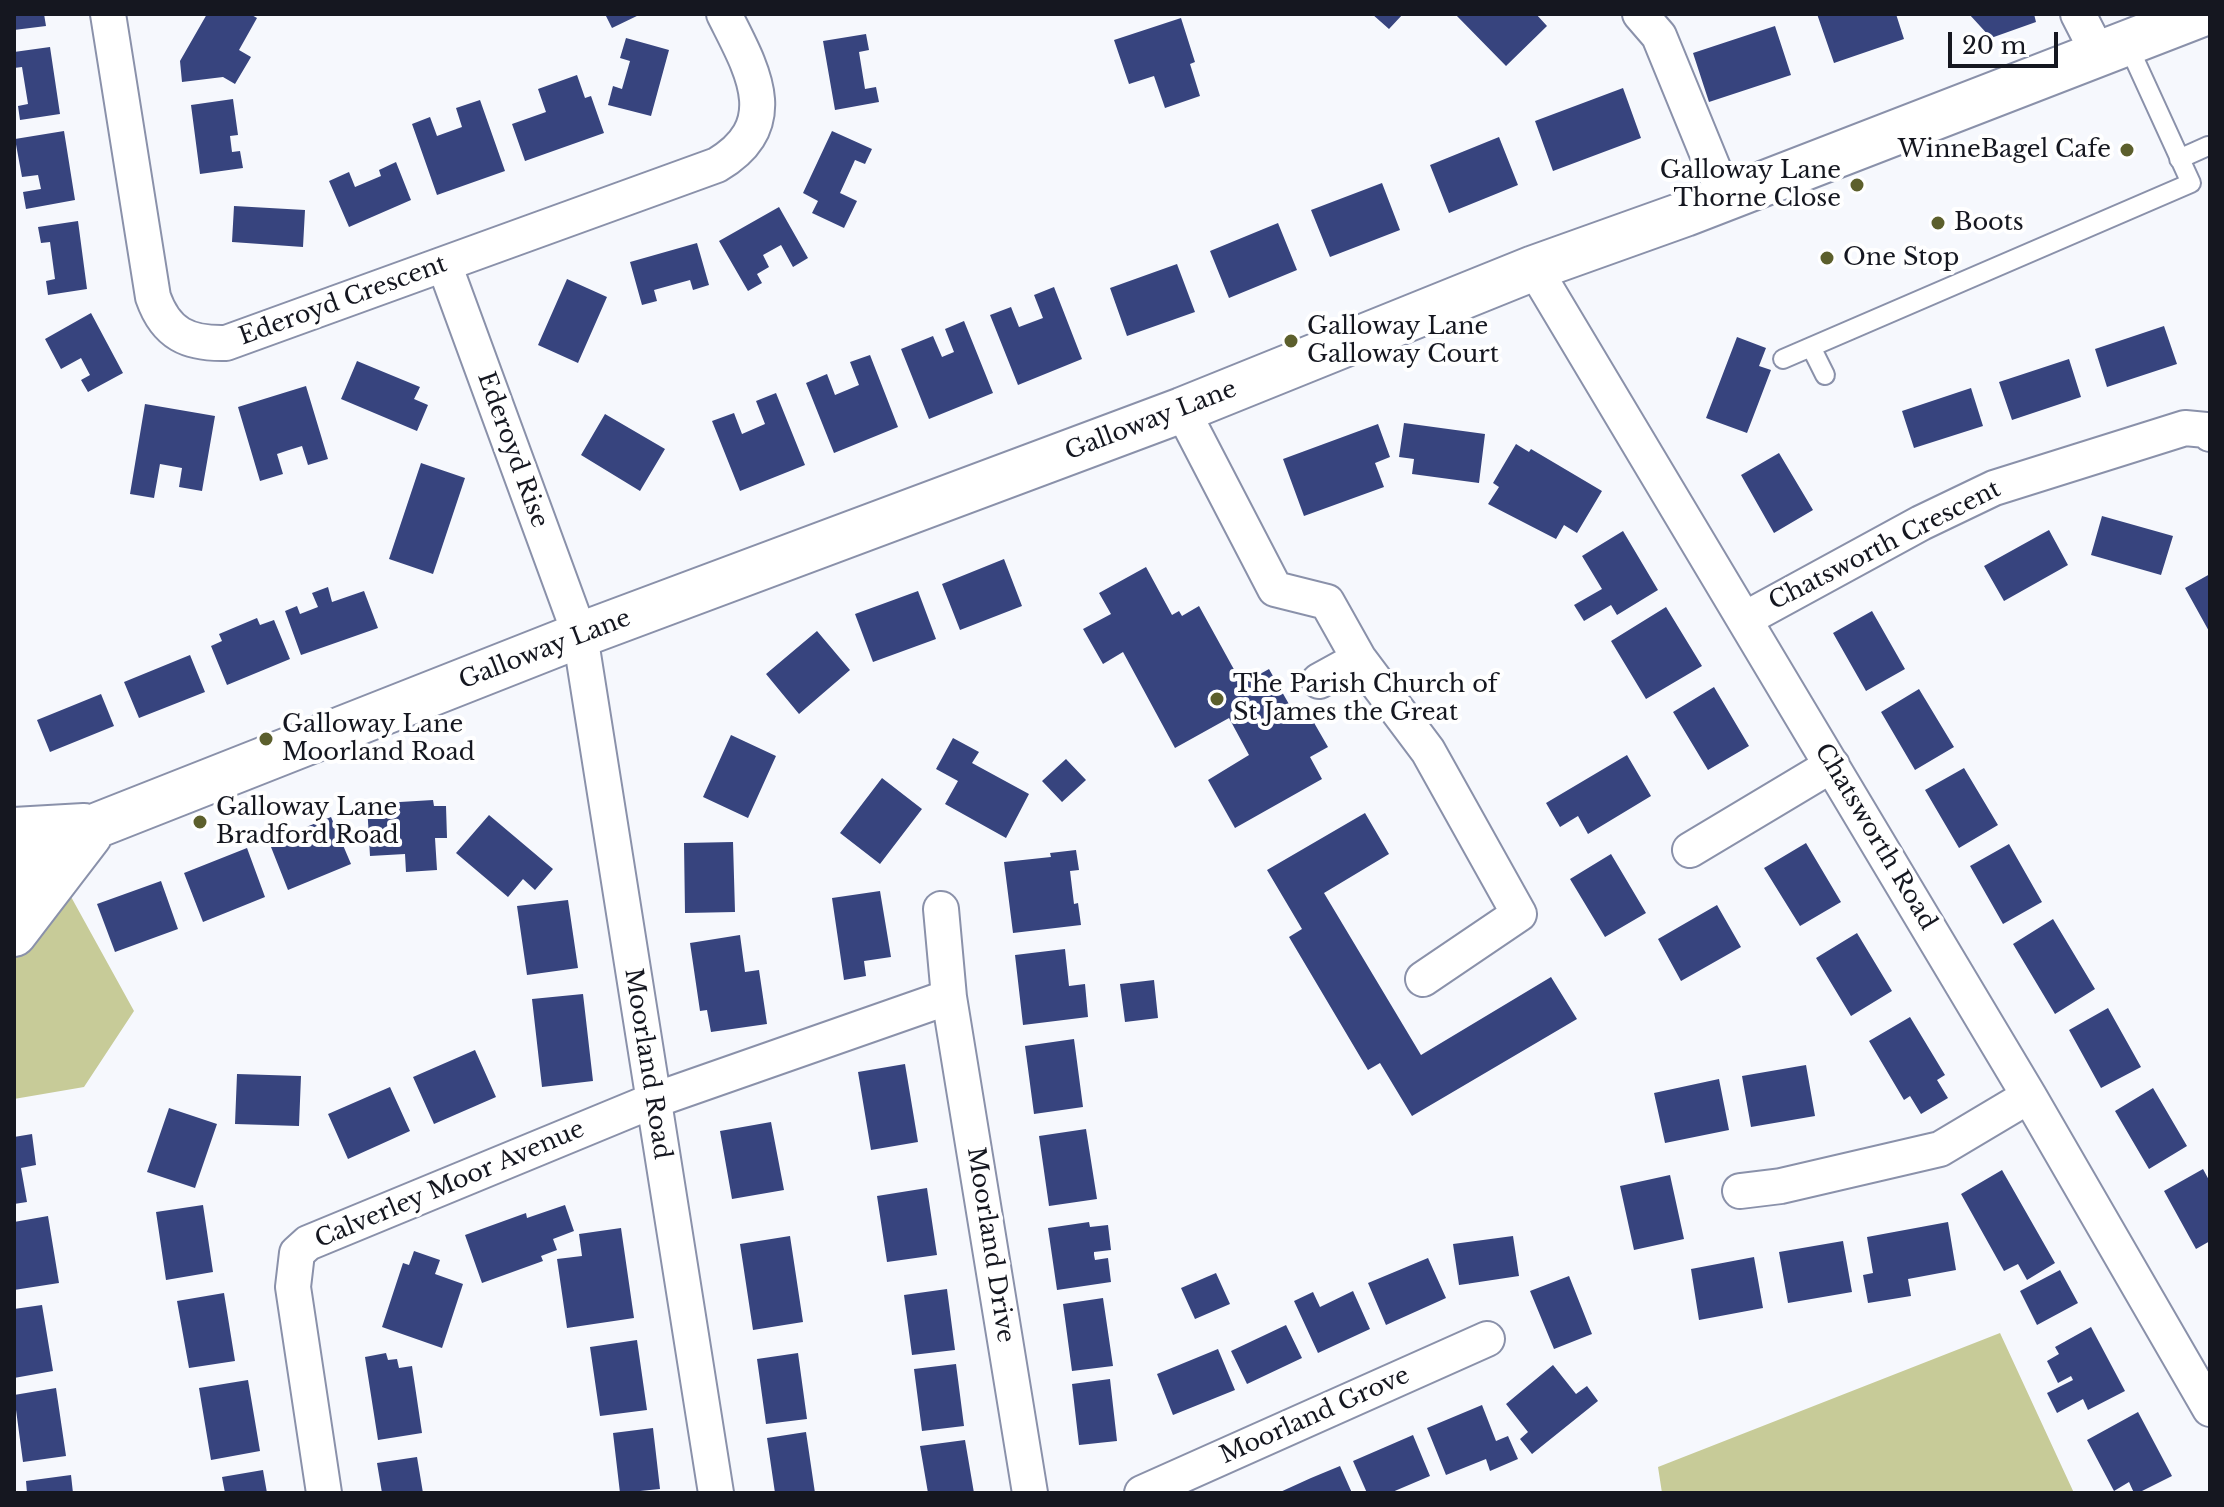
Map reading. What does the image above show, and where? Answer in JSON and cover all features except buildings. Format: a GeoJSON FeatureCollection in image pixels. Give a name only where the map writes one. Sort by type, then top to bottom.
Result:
{"type":"FeatureCollection","features":[{"type":"Feature","properties":{"kind":"main road","name":"Galloway Lane"},"geometry":{"type":"LineString","coordinates":[[14,873],[28,862],[98,825],[580,635],[1182,410],[1534,268],[2202,14]]}},
{"type":"Feature","properties":{"kind":"main road","name":"Galloway Lane"},"geometry":{"type":"LineString","coordinates":[[14,830],[98,825]]}},
{"type":"Feature","properties":{"kind":"main road"},"geometry":{"type":"LineString","coordinates":[[14,934],[98,825]]}},
{"type":"Feature","properties":{"kind":"street","name":"Ederoyd Crescent"},"geometry":{"type":"LineString","coordinates":[[108,14],[153,297],[169,327],[195,341],[226,343],[717,165],[734,155],[746,141],[755,121],[758,96],[753,71],[724,14]]}},
{"type":"Feature","properties":{"kind":"street"},"geometry":{"type":"LineString","coordinates":[[1640,14],[1659,36],[1725,197]]}},
{"type":"Feature","properties":{"kind":"street"},"geometry":{"type":"LineString","coordinates":[[2078,14],[2113,49]]}},
{"type":"Feature","properties":{"kind":"street","name":"Ederoyd Rise"},"geometry":{"type":"LineString","coordinates":[[444,264],[580,635]]}},
{"type":"Feature","properties":{"kind":"street","name":"Chatsworth Road"},"geometry":{"type":"LineString","coordinates":[[1534,268],[2029,1096],[2210,1409]]}},
{"type":"Feature","properties":{"kind":"street"},"geometry":{"type":"LineString","coordinates":[[1182,410],[1275,589],[1327,602],[1359,659],[1428,751],[1519,914],[1423,979]]}},
{"type":"Feature","properties":{"kind":"street","name":"Chatsworth Crescent"},"geometry":{"type":"LineString","coordinates":[[1745,619],[1921,523],[1994,488],[2185,428],[2206,430],[2210,434]]}},
{"type":"Feature","properties":{"kind":"street","name":"Moorland Road"},"geometry":{"type":"LineString","coordinates":[[580,635],[716,1493]]}},
{"type":"Feature","properties":{"kind":"street"},"geometry":{"type":"LineString","coordinates":[[1319,681],[1359,659]]}},
{"type":"Feature","properties":{"kind":"street"},"geometry":{"type":"LineString","coordinates":[[1690,850],[1832,765]]}},
{"type":"Feature","properties":{"kind":"street","name":"Moorland Drive"},"geometry":{"type":"LineString","coordinates":[[941,909],[949,997],[1030,1493]]}},
{"type":"Feature","properties":{"kind":"street"},"geometry":{"type":"LineString","coordinates":[[652,1101],[949,997]]}},
{"type":"Feature","properties":{"kind":"street"},"geometry":{"type":"LineString","coordinates":[[1740,1191],[1781,1186],[1940,1149],[2029,1096]]}},
{"type":"Feature","properties":{"kind":"street","name":"Calverley Moor Avenue"},"geometry":{"type":"LineString","coordinates":[[324,1493],[293,1287],[297,1253],[308,1243],[652,1101]]}},
{"type":"Feature","properties":{"kind":"street","name":"Moorland Grove"},"geometry":{"type":"LineString","coordinates":[[1142,1493],[1487,1339]]}},
{"type":"Feature","properties":{"kind":"lane"},"geometry":{"type":"LineString","coordinates":[[1783,359],[2191,183],[2113,49]]}},
{"type":"Feature","properties":{"kind":"lane"},"geometry":{"type":"LineString","coordinates":[[2179,159],[2208,146]]}},
{"type":"Feature","properties":{"kind":"lane"},"geometry":{"type":"LineString","coordinates":[[1811,347],[1825,375]]}},
{"type":"Feature","properties":{"kind":"green space"},"geometry":{"type":"Polygon","coordinates":[[[59,875],[134,1011],[84,1087],[14,1099],[14,934],[59,875]]]}},
{"type":"Feature","properties":{"kind":"green space"},"geometry":{"type":"Polygon","coordinates":[[[2000,1333],[2074,1493],[1662,1493],[1658,1467],[2000,1333]]]}},
{"type":"Feature","properties":{"kind":"place","name":"WinneBagel Cafe"},"geometry":{"type":"Point","coordinates":[2127,150]}},
{"type":"Feature","properties":{"kind":"place","name":"Galloway Lane Thorne Close"},"geometry":{"type":"Point","coordinates":[1857,185]}},
{"type":"Feature","properties":{"kind":"place","name":"Boots"},"geometry":{"type":"Point","coordinates":[1938,223]}},
{"type":"Feature","properties":{"kind":"place","name":"One Stop"},"geometry":{"type":"Point","coordinates":[1827,258]}},
{"type":"Feature","properties":{"kind":"place","name":"Galloway Lane Galloway Court"},"geometry":{"type":"Point","coordinates":[1291,341]}},
{"type":"Feature","properties":{"kind":"place","name":"The Parish Church of St James the Great"},"geometry":{"type":"Point","coordinates":[1217,699]}},
{"type":"Feature","properties":{"kind":"place","name":"Galloway Lane Moorland Road"},"geometry":{"type":"Point","coordinates":[266,739]}},
{"type":"Feature","properties":{"kind":"place","name":"Galloway Lane Bradford Road"},"geometry":{"type":"Point","coordinates":[200,822]}}]}
